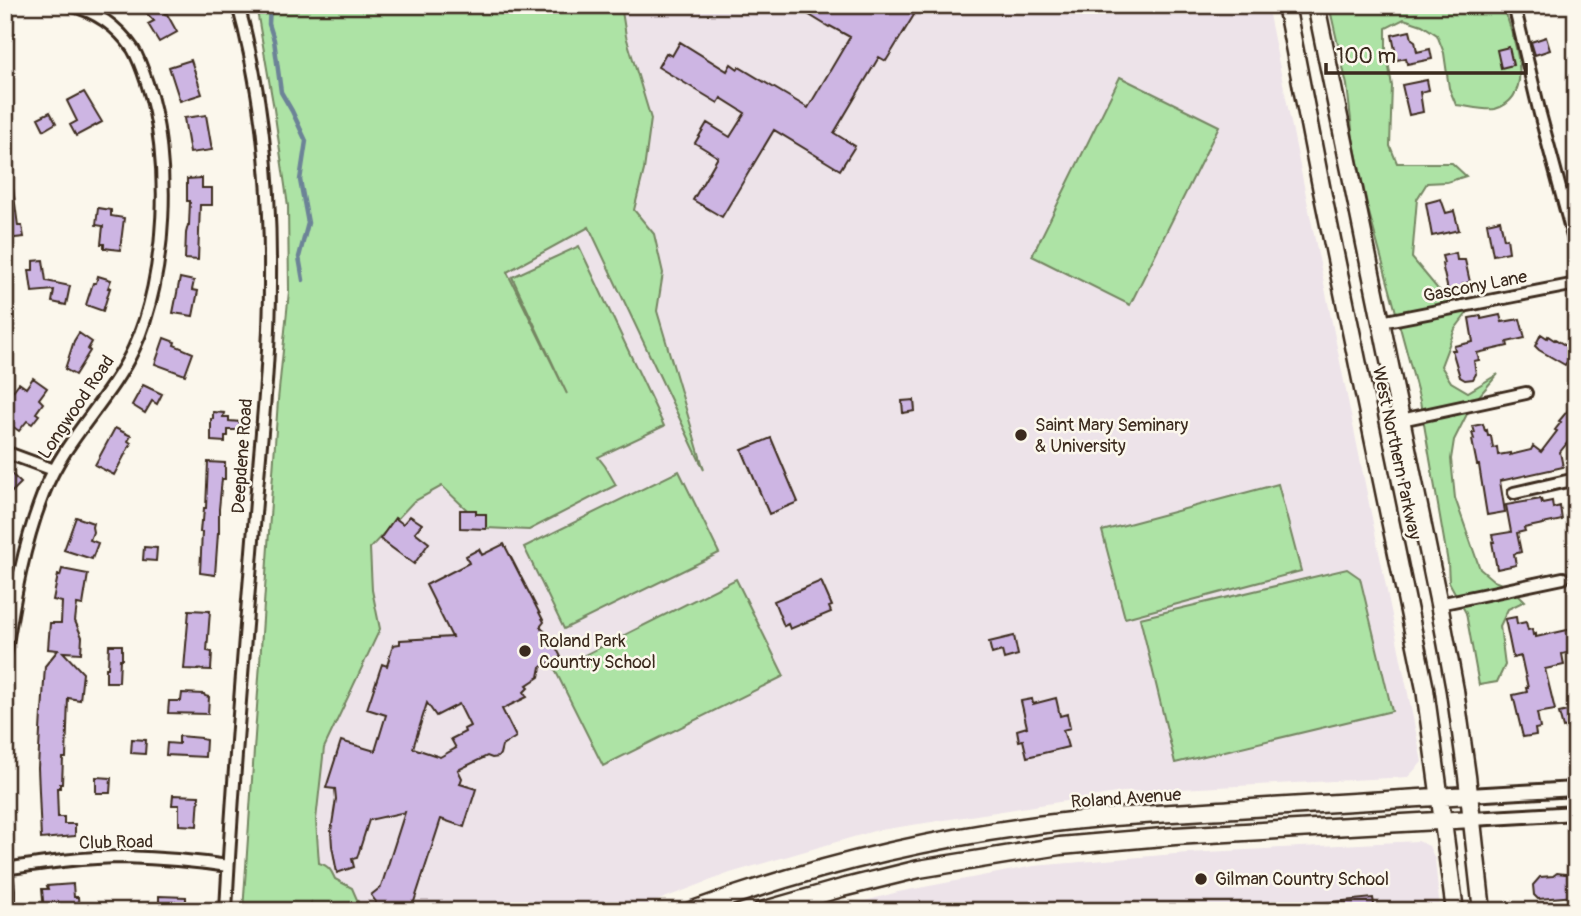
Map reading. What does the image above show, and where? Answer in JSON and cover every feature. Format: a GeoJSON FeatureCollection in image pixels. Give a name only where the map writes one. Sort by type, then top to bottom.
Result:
{"type":"FeatureCollection","features":[{"type":"Feature","properties":{"kind":"main road","name":"West Northern Parkway"},"geometry":{"type":"LineString","coordinates":[[1286,5],[1425,689],[1455,911]]}},
{"type":"Feature","properties":{"kind":"main road","name":"West Northern Parkway"},"geometry":{"type":"LineString","coordinates":[[1316,5],[1455,691],[1482,911]]}},
{"type":"Feature","properties":{"kind":"main road","name":"Roland Avenue"},"geometry":{"type":"LineString","coordinates":[[690,911],[724,898],[864,858],[1017,828],[1113,817],[1469,795]]}},
{"type":"Feature","properties":{"kind":"main road"},"geometry":{"type":"LineString","coordinates":[[761,911],[919,869],[1060,846],[1163,837],[1472,819]]}},
{"type":"Feature","properties":{"kind":"street","name":"Longwood Road"},"geometry":{"type":"LineString","coordinates":[[5,656],[17,582],[31,528],[45,490],[65,451],[116,382],[134,349],[151,298],[157,266],[162,186],[159,134],[155,109],[139,61],[116,29],[90,12],[69,5]]}},
{"type":"Feature","properties":{"kind":"street","name":"Deepdene Road"},"geometry":{"type":"LineString","coordinates":[[226,911],[264,399],[270,283],[267,173],[246,32],[238,5]]}},
{"type":"Feature","properties":{"kind":"street"},"geometry":{"type":"LineString","coordinates":[[1514,5],[1576,248]]}},
{"type":"Feature","properties":{"kind":"street","name":"Gascony Lane"},"geometry":{"type":"LineString","coordinates":[[1381,323],[1576,284]]}},
{"type":"Feature","properties":{"kind":"street"},"geometry":{"type":"LineString","coordinates":[[1401,420],[1526,393]]}},
{"type":"Feature","properties":{"kind":"street"},"geometry":{"type":"LineString","coordinates":[[5,452],[54,470]]}},
{"type":"Feature","properties":{"kind":"street"},"geometry":{"type":"LineString","coordinates":[[1514,492],[1576,479]]}},
{"type":"Feature","properties":{"kind":"street"},"geometry":{"type":"LineString","coordinates":[[1439,604],[1563,578]]}},
{"type":"Feature","properties":{"kind":"street"},"geometry":{"type":"LineString","coordinates":[[5,589],[17,582]]}},
{"type":"Feature","properties":{"kind":"street","name":"Roland Avenue"},"geometry":{"type":"LineString","coordinates":[[1469,795],[1576,789]]}},
{"type":"Feature","properties":{"kind":"street"},"geometry":{"type":"LineString","coordinates":[[1472,819],[1576,813]]}},
{"type":"Feature","properties":{"kind":"street","name":"Club Road"},"geometry":{"type":"LineString","coordinates":[[6,869],[124,857],[228,866]]}},
{"type":"Feature","properties":{"kind":"street"},"geometry":{"type":"LineString","coordinates":[[5,858],[10,911]]}},
{"type":"Feature","properties":{"kind":"shaded area","name":"Saint Mary Seminary & University"},"geometry":{"type":"Polygon","coordinates":[[[256,5],[1267,5],[1422,762],[1408,777],[1123,792],[874,831],[730,873],[630,911],[243,911],[278,400],[289,291],[288,206],[276,103],[256,5]]]}},
{"type":"Feature","properties":{"kind":"shaded area","name":"Gilman Country School"},"geometry":{"type":"Polygon","coordinates":[[[1418,841],[1429,846],[1435,859],[1440,911],[828,911],[898,892],[1034,866],[1187,853],[1418,841]]]}},
{"type":"Feature","properties":{"kind":"green space"},"geometry":{"type":"Polygon","coordinates":[[[256,5],[621,5],[626,36],[651,119],[644,170],[634,210],[654,234],[663,273],[657,311],[704,470],[589,227],[507,272],[567,394],[512,277],[579,246],[664,426],[598,457],[616,485],[529,530],[486,528],[442,486],[413,502],[370,548],[372,590],[380,629],[324,748],[316,820],[319,863],[329,869],[335,879],[352,888],[362,911],[312,911],[311,903],[305,911],[243,911],[278,400],[289,291],[288,206],[256,5]]]}},
{"type":"Feature","properties":{"kind":"green space"},"geometry":{"type":"Polygon","coordinates":[[[1329,5],[1503,5],[1516,47],[1519,78],[1516,91],[1508,102],[1495,109],[1476,108],[1456,105],[1449,88],[1444,53],[1437,35],[1422,25],[1404,19],[1386,28],[1386,49],[1392,86],[1390,146],[1397,163],[1452,163],[1466,176],[1447,182],[1427,183],[1417,199],[1412,258],[1437,288],[1467,313],[1455,329],[1441,366],[1451,382],[1468,392],[1498,374],[1472,404],[1454,440],[1451,459],[1455,498],[1480,569],[1494,581],[1512,588],[1525,601],[1508,609],[1500,626],[1505,665],[1497,682],[1479,685],[1466,613],[1449,582],[1420,401],[1368,209],[1353,138],[1347,85],[1329,5]]]}},
{"type":"Feature","properties":{"kind":"green space"},"geometry":{"type":"Polygon","coordinates":[[[1120,77],[1219,126],[1130,305],[1032,256],[1120,77]]]}},
{"type":"Feature","properties":{"kind":"green space"},"geometry":{"type":"Polygon","coordinates":[[[679,471],[719,553],[564,629],[524,547],[679,471]]]}},
{"type":"Feature","properties":{"kind":"green space"},"geometry":{"type":"Polygon","coordinates":[[[1278,484],[1301,571],[1125,618],[1102,531],[1278,484]]]}},
{"type":"Feature","properties":{"kind":"green space"},"geometry":{"type":"Polygon","coordinates":[[[1347,569],[1360,578],[1392,711],[1175,763],[1140,618],[1347,569]]]}},
{"type":"Feature","properties":{"kind":"green space"},"geometry":{"type":"Polygon","coordinates":[[[736,579],[784,676],[603,766],[555,670],[736,579]]]}},
{"type":"Feature","properties":{"kind":"building"},"geometry":{"type":"Polygon","coordinates":[[[139,5],[154,5],[157,12],[162,9],[177,32],[159,42],[148,24],[154,21],[139,5]]]}},
{"type":"Feature","properties":{"kind":"building"},"geometry":{"type":"Polygon","coordinates":[[[793,5],[910,5],[906,11],[914,15],[886,61],[879,57],[834,133],[855,146],[840,170],[774,130],[722,217],[693,200],[718,157],[695,143],[707,123],[730,137],[745,113],[721,98],[718,103],[658,67],[666,53],[672,56],[680,42],[727,71],[731,64],[738,69],[739,67],[808,108],[850,37],[793,5]]]}},
{"type":"Feature","properties":{"kind":"building"},"geometry":{"type":"Polygon","coordinates":[[[1410,31],[1417,52],[1430,49],[1432,59],[1407,64],[1406,58],[1397,60],[1392,35],[1410,31]]]}},
{"type":"Feature","properties":{"kind":"building"},"geometry":{"type":"Polygon","coordinates":[[[1546,37],[1550,50],[1535,55],[1531,42],[1546,37]]]}},
{"type":"Feature","properties":{"kind":"building"},"geometry":{"type":"Polygon","coordinates":[[[1509,47],[1513,65],[1501,68],[1497,50],[1509,47]]]}},
{"type":"Feature","properties":{"kind":"building"},"geometry":{"type":"Polygon","coordinates":[[[191,60],[202,94],[180,101],[169,67],[191,60]]]}},
{"type":"Feature","properties":{"kind":"building"},"geometry":{"type":"Polygon","coordinates":[[[1427,80],[1429,90],[1420,92],[1423,112],[1409,115],[1402,85],[1427,80]]]}},
{"type":"Feature","properties":{"kind":"building"},"geometry":{"type":"Polygon","coordinates":[[[84,92],[102,122],[76,136],[70,125],[77,121],[67,101],[84,92]]]}},
{"type":"Feature","properties":{"kind":"building"},"geometry":{"type":"Polygon","coordinates":[[[50,112],[56,123],[44,130],[38,118],[50,112]]]}},
{"type":"Feature","properties":{"kind":"building"},"geometry":{"type":"Polygon","coordinates":[[[206,115],[212,150],[190,153],[184,118],[206,115]]]}},
{"type":"Feature","properties":{"kind":"building"},"geometry":{"type":"Polygon","coordinates":[[[202,178],[202,188],[212,188],[212,205],[200,205],[198,260],[185,259],[190,201],[187,201],[187,179],[202,178]]]}},
{"type":"Feature","properties":{"kind":"building"},"geometry":{"type":"Polygon","coordinates":[[[12,181],[18,226],[22,226],[24,237],[5,239],[5,182],[12,181]]]}},
{"type":"Feature","properties":{"kind":"building"},"geometry":{"type":"Polygon","coordinates":[[[1441,199],[1446,213],[1454,211],[1459,230],[1432,236],[1426,203],[1441,199]]]}},
{"type":"Feature","properties":{"kind":"building"},"geometry":{"type":"Polygon","coordinates":[[[98,208],[111,210],[111,216],[124,218],[120,250],[104,248],[104,244],[101,244],[103,226],[96,225],[98,208]]]}},
{"type":"Feature","properties":{"kind":"building"},"geometry":{"type":"Polygon","coordinates":[[[1500,220],[1509,252],[1493,255],[1487,223],[1500,220]]]}},
{"type":"Feature","properties":{"kind":"building"},"geometry":{"type":"Polygon","coordinates":[[[1456,253],[1457,260],[1465,260],[1470,282],[1463,284],[1465,292],[1449,295],[1442,256],[1456,253]]]}},
{"type":"Feature","properties":{"kind":"building"},"geometry":{"type":"Polygon","coordinates":[[[43,260],[46,281],[70,286],[66,305],[52,302],[54,290],[32,292],[29,270],[33,270],[33,261],[43,260]]]}},
{"type":"Feature","properties":{"kind":"building"},"geometry":{"type":"Polygon","coordinates":[[[98,276],[111,280],[103,311],[86,305],[98,276]]]}},
{"type":"Feature","properties":{"kind":"building"},"geometry":{"type":"Polygon","coordinates":[[[180,278],[194,281],[192,290],[198,291],[193,316],[173,313],[180,278]]]}},
{"type":"Feature","properties":{"kind":"building"},"geometry":{"type":"Polygon","coordinates":[[[1500,315],[1502,322],[1520,319],[1525,338],[1507,342],[1508,346],[1477,353],[1479,360],[1474,361],[1476,374],[1473,379],[1465,380],[1460,377],[1452,350],[1455,350],[1454,346],[1473,342],[1469,318],[1481,316],[1481,319],[1500,315]]]}},
{"type":"Feature","properties":{"kind":"building"},"geometry":{"type":"Polygon","coordinates":[[[79,333],[92,342],[88,349],[90,351],[75,375],[65,369],[79,333]]]}},
{"type":"Feature","properties":{"kind":"building"},"geometry":{"type":"Polygon","coordinates":[[[1541,334],[1574,351],[1565,365],[1535,346],[1541,334]]]}},
{"type":"Feature","properties":{"kind":"building"},"geometry":{"type":"Polygon","coordinates":[[[164,338],[193,353],[185,375],[155,364],[164,338]]]}},
{"type":"Feature","properties":{"kind":"building"},"geometry":{"type":"Polygon","coordinates":[[[33,378],[47,388],[39,399],[43,403],[36,413],[39,415],[32,424],[27,421],[19,431],[5,421],[5,393],[9,396],[19,383],[26,388],[33,378]]]}},
{"type":"Feature","properties":{"kind":"building"},"geometry":{"type":"Polygon","coordinates":[[[143,385],[162,394],[157,404],[152,401],[145,413],[132,405],[143,385]]]}},
{"type":"Feature","properties":{"kind":"building"},"geometry":{"type":"Polygon","coordinates":[[[914,400],[915,411],[903,413],[902,401],[914,400]]]}},
{"type":"Feature","properties":{"kind":"building"},"geometry":{"type":"Polygon","coordinates":[[[1569,409],[1576,414],[1576,432],[1560,452],[1563,467],[1500,481],[1505,512],[1487,515],[1472,440],[1472,433],[1475,433],[1473,426],[1483,424],[1488,436],[1491,436],[1493,448],[1497,447],[1498,455],[1531,450],[1533,446],[1541,452],[1569,409]]]}},
{"type":"Feature","properties":{"kind":"building"},"geometry":{"type":"Polygon","coordinates":[[[213,412],[224,413],[223,417],[229,417],[229,421],[241,422],[241,430],[228,430],[225,442],[211,441],[213,412]]]}},
{"type":"Feature","properties":{"kind":"building"},"geometry":{"type":"Polygon","coordinates":[[[115,428],[131,436],[128,441],[131,443],[114,475],[95,465],[115,428]]]}},
{"type":"Feature","properties":{"kind":"building"},"geometry":{"type":"Polygon","coordinates":[[[771,438],[798,502],[769,514],[742,450],[771,438]]]}},
{"type":"Feature","properties":{"kind":"building"},"geometry":{"type":"Polygon","coordinates":[[[208,462],[225,463],[215,575],[200,573],[200,532],[206,508],[208,462]]]}},
{"type":"Feature","properties":{"kind":"building"},"geometry":{"type":"Polygon","coordinates":[[[5,468],[21,483],[11,493],[5,488],[5,468]]]}},
{"type":"Feature","properties":{"kind":"building"},"geometry":{"type":"Polygon","coordinates":[[[1541,499],[1542,503],[1552,501],[1553,508],[1560,506],[1562,520],[1524,528],[1525,531],[1517,533],[1521,552],[1514,554],[1516,565],[1497,569],[1492,535],[1511,532],[1506,505],[1541,499]]]}},
{"type":"Feature","properties":{"kind":"building"},"geometry":{"type":"Polygon","coordinates":[[[460,510],[476,510],[476,514],[486,514],[486,529],[460,528],[460,510]]]}},
{"type":"Feature","properties":{"kind":"building"},"geometry":{"type":"Polygon","coordinates":[[[410,516],[422,524],[415,532],[429,543],[414,564],[380,539],[395,518],[403,524],[410,516]]]}},
{"type":"Feature","properties":{"kind":"building"},"geometry":{"type":"Polygon","coordinates":[[[76,517],[93,523],[90,540],[98,543],[92,559],[64,550],[76,517]]]}},
{"type":"Feature","properties":{"kind":"building"},"geometry":{"type":"Polygon","coordinates":[[[504,544],[544,622],[540,627],[558,644],[556,647],[561,657],[541,667],[539,677],[527,685],[529,687],[524,692],[527,697],[502,709],[516,737],[502,746],[498,757],[487,756],[458,770],[462,778],[460,784],[476,789],[464,827],[441,819],[411,911],[373,911],[376,902],[371,895],[381,887],[405,812],[369,820],[357,858],[352,859],[354,867],[337,873],[331,831],[335,789],[326,788],[341,741],[375,751],[386,715],[367,709],[382,664],[387,666],[393,645],[400,644],[400,640],[452,637],[426,585],[469,563],[466,556],[479,549],[482,555],[504,544]],[[427,703],[413,748],[440,757],[456,748],[451,739],[465,732],[464,729],[470,726],[459,704],[436,716],[427,703]]]}},
{"type":"Feature","properties":{"kind":"building"},"geometry":{"type":"Polygon","coordinates":[[[144,547],[157,548],[156,561],[143,560],[144,547]]]}},
{"type":"Feature","properties":{"kind":"building"},"geometry":{"type":"Polygon","coordinates":[[[62,569],[88,574],[83,605],[77,604],[75,621],[82,637],[81,653],[63,652],[83,673],[80,700],[68,698],[66,758],[63,758],[62,784],[57,788],[58,817],[64,817],[64,824],[75,824],[75,836],[41,839],[38,768],[41,713],[45,666],[58,650],[48,649],[50,623],[61,623],[62,602],[53,600],[58,575],[60,576],[62,569]]]}},
{"type":"Feature","properties":{"kind":"building"},"geometry":{"type":"Polygon","coordinates":[[[821,581],[832,606],[829,607],[831,612],[790,629],[788,624],[784,626],[774,601],[821,581]]]}},
{"type":"Feature","properties":{"kind":"building"},"geometry":{"type":"Polygon","coordinates":[[[189,610],[210,611],[207,651],[212,652],[211,670],[184,669],[189,610]]]}},
{"type":"Feature","properties":{"kind":"building"},"geometry":{"type":"Polygon","coordinates":[[[1516,617],[1517,624],[1526,622],[1528,630],[1532,629],[1536,637],[1572,629],[1573,634],[1576,633],[1576,651],[1562,654],[1564,665],[1545,669],[1555,710],[1537,713],[1540,728],[1535,729],[1536,735],[1523,737],[1513,695],[1527,692],[1528,688],[1521,656],[1513,658],[1505,619],[1516,617]]]}},
{"type":"Feature","properties":{"kind":"building"},"geometry":{"type":"Polygon","coordinates":[[[1014,636],[1018,655],[1004,659],[1002,651],[992,654],[989,642],[1014,636]]]}},
{"type":"Feature","properties":{"kind":"building"},"geometry":{"type":"Polygon","coordinates":[[[109,645],[122,645],[119,682],[106,682],[109,645]]]}},
{"type":"Feature","properties":{"kind":"building"},"geometry":{"type":"Polygon","coordinates":[[[182,693],[204,694],[209,697],[208,714],[168,713],[169,701],[181,701],[182,693]]]}},
{"type":"Feature","properties":{"kind":"building"},"geometry":{"type":"Polygon","coordinates":[[[1056,698],[1060,716],[1067,714],[1070,728],[1063,730],[1068,747],[1027,757],[1023,740],[1019,741],[1017,730],[1027,727],[1021,701],[1032,699],[1033,704],[1056,698]]]}},
{"type":"Feature","properties":{"kind":"building"},"geometry":{"type":"Polygon","coordinates":[[[1576,709],[1576,725],[1563,728],[1559,713],[1576,709]]]}},
{"type":"Feature","properties":{"kind":"building"},"geometry":{"type":"Polygon","coordinates":[[[179,736],[206,740],[205,757],[166,755],[167,743],[179,744],[179,736]]]}},
{"type":"Feature","properties":{"kind":"building"},"geometry":{"type":"Polygon","coordinates":[[[132,739],[146,740],[145,754],[131,753],[132,739]]]}},
{"type":"Feature","properties":{"kind":"building"},"geometry":{"type":"Polygon","coordinates":[[[96,777],[111,778],[110,793],[96,793],[96,777]]]}},
{"type":"Feature","properties":{"kind":"building"},"geometry":{"type":"Polygon","coordinates":[[[173,795],[199,796],[197,826],[179,825],[179,805],[172,805],[173,795]]]}},
{"type":"Feature","properties":{"kind":"building"},"geometry":{"type":"Polygon","coordinates":[[[1576,873],[1576,896],[1538,899],[1534,895],[1533,885],[1540,877],[1576,873]]]}},
{"type":"Feature","properties":{"kind":"building"},"geometry":{"type":"Polygon","coordinates":[[[73,884],[79,909],[44,911],[42,889],[48,889],[47,886],[73,884]]]}},
{"type":"Feature","properties":{"kind":"building"},"geometry":{"type":"Polygon","coordinates":[[[159,896],[186,897],[186,911],[159,911],[159,896]]]}},
{"type":"Feature","properties":{"kind":"building"},"geometry":{"type":"Polygon","coordinates":[[[1373,898],[1375,911],[1325,911],[1324,903],[1373,898]]]}},
{"type":"Feature","properties":{"kind":"waterway"},"geometry":{"type":"LineString","coordinates":[[270,5],[269,24],[274,40],[281,92],[306,141],[300,180],[308,223],[299,257],[303,280]]}},
{"type":"Feature","properties":{"kind":"place","name":"Saint Mary Seminary & University"},"geometry":{"type":"Point","coordinates":[1021,435]}},
{"type":"Feature","properties":{"kind":"place","name":"Roland Park Country School"},"geometry":{"type":"Point","coordinates":[525,651]}},
{"type":"Feature","properties":{"kind":"place","name":"Gilman Country School"},"geometry":{"type":"Point","coordinates":[1201,879]}}]}
